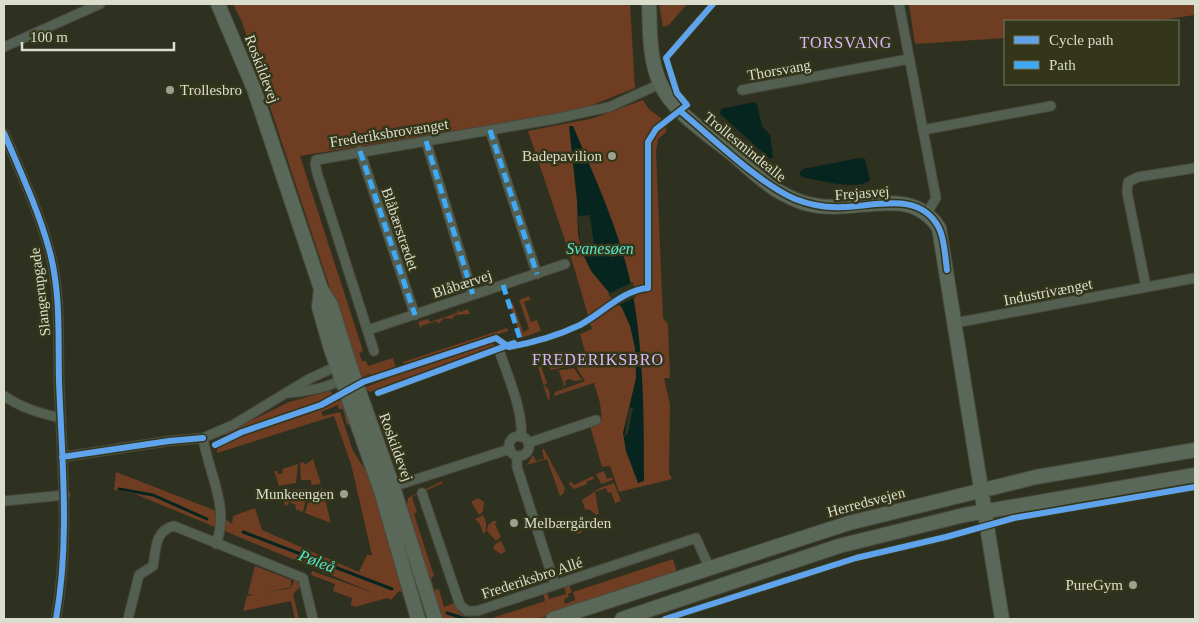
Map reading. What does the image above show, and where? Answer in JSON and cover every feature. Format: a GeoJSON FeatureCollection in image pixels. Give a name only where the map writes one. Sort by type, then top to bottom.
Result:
{"type":"FeatureCollection","features":[{"type":"Feature","properties":{"kind":"street"},"geometry":{"type":"LineString","coordinates":[[4,47],[100,4]]}},
{"type":"Feature","properties":{"kind":"street","name":"Roskildevej"},"geometry":{"type":"LineString","coordinates":[[218,4],[254,89],[321,289],[319,307],[344,368],[435,619]]}},
{"type":"Feature","properties":{"kind":"street","name":"Trollesmindealle"},"geometry":{"type":"LineString","coordinates":[[649,4],[654,60],[660,84],[680,111],[768,184],[796,199]]}},
{"type":"Feature","properties":{"kind":"street"},"geometry":{"type":"LineString","coordinates":[[899,4],[936,198],[927,212],[942,234],[1002,619]]}},
{"type":"Feature","properties":{"kind":"street","name":"Thorsvang"},"geometry":{"type":"LineString","coordinates":[[742,90],[910,59]]}},
{"type":"Feature","properties":{"kind":"street","name":"Frederiksbrovænget"},"geometry":{"type":"LineString","coordinates":[[374,351],[315,164],[318,158],[490,130],[609,107],[660,84]]}},
{"type":"Feature","properties":{"kind":"street"},"geometry":{"type":"LineString","coordinates":[[924,130],[1051,106]]}},
{"type":"Feature","properties":{"kind":"street"},"geometry":{"type":"LineString","coordinates":[[490,130],[537,274]]}},
{"type":"Feature","properties":{"kind":"street","name":"Slangerupgade"},"geometry":{"type":"LineString","coordinates":[[4,133],[35,204],[50,251],[57,304],[65,495],[64,558],[56,619]]}},
{"type":"Feature","properties":{"kind":"street"},"geometry":{"type":"LineString","coordinates":[[426,141],[473,295]]}},
{"type":"Feature","properties":{"kind":"street","name":"Blåbærstrædet"},"geometry":{"type":"LineString","coordinates":[[360,151],[415,315]]}},
{"type":"Feature","properties":{"kind":"street"},"geometry":{"type":"LineString","coordinates":[[1146,287],[1127,192],[1128,182],[1138,176],[1195,168]]}},
{"type":"Feature","properties":{"kind":"street","name":"Frejasvej"},"geometry":{"type":"LineString","coordinates":[[796,199],[827,207],[909,204],[927,212]]}},
{"type":"Feature","properties":{"kind":"street","name":"Blåbærvej"},"geometry":{"type":"LineString","coordinates":[[368,330],[565,264]]}},
{"type":"Feature","properties":{"kind":"street","name":"Industrivænget"},"geometry":{"type":"LineString","coordinates":[[956,323],[1195,278]]}},
{"type":"Feature","properties":{"kind":"street"},"geometry":{"type":"LineString","coordinates":[[499,350],[521,420],[521,436],[528,443]]}},
{"type":"Feature","properties":{"kind":"street"},"geometry":{"type":"LineString","coordinates":[[62,457],[203,438],[233,425],[309,379],[344,368]]}},
{"type":"Feature","properties":{"kind":"street","name":"Roskildevej"},"geometry":{"type":"LineString","coordinates":[[344,368],[342,380],[387,489],[418,619]]}},
{"type":"Feature","properties":{"kind":"street"},"geometry":{"type":"LineString","coordinates":[[288,393],[304,392],[342,380]]}},
{"type":"Feature","properties":{"kind":"street"},"geometry":{"type":"LineString","coordinates":[[4,396],[20,407],[36,413],[61,418]]}},
{"type":"Feature","properties":{"kind":"street"},"geometry":{"type":"LineString","coordinates":[[528,443],[596,420]]}},
{"type":"Feature","properties":{"kind":"street"},"geometry":{"type":"LineString","coordinates":[[510,449],[512,439],[521,436]]}},
{"type":"Feature","properties":{"kind":"street"},"geometry":{"type":"LineString","coordinates":[[203,438],[206,457],[222,509],[222,530],[216,544]]}},
{"type":"Feature","properties":{"kind":"street"},"geometry":{"type":"LineString","coordinates":[[517,456],[526,453],[528,443]]}},
{"type":"Feature","properties":{"kind":"street"},"geometry":{"type":"LineString","coordinates":[[387,489],[510,449]]}},
{"type":"Feature","properties":{"kind":"street"},"geometry":{"type":"LineString","coordinates":[[510,449],[517,456],[517,467],[555,585]]}},
{"type":"Feature","properties":{"kind":"street","name":"Herredsvejen"},"geometry":{"type":"LineString","coordinates":[[554,619],[849,523],[1036,477],[1195,450]]}},
{"type":"Feature","properties":{"kind":"street"},"geometry":{"type":"LineString","coordinates":[[622,619],[840,546],[986,511],[1195,475]]}},
{"type":"Feature","properties":{"kind":"street","name":"Frederiksbro Allé"},"geometry":{"type":"LineString","coordinates":[[422,493],[463,609],[477,611],[696,538],[709,567]]}},
{"type":"Feature","properties":{"kind":"street"},"geometry":{"type":"LineString","coordinates":[[4,502],[65,495]]}},
{"type":"Feature","properties":{"kind":"street"},"geometry":{"type":"LineString","coordinates":[[128,619],[139,575],[153,566],[159,534],[164,528],[174,526],[303,578],[313,619]]}},
{"type":"Feature","properties":{"kind":"shaded area"},"geometry":{"type":"Polygon","coordinates":[[[233,4],[630,4],[635,88],[590,106],[558,114],[300,156],[363,351],[359,353],[362,361],[366,361],[368,366],[393,358],[396,368],[371,376],[369,374],[360,379],[242,22],[233,4]]]}},
{"type":"Feature","properties":{"kind":"shaded area"},"geometry":{"type":"Polygon","coordinates":[[[659,4],[687,4],[669,25],[663,27],[659,4]]]}},
{"type":"Feature","properties":{"kind":"shaded area"},"geometry":{"type":"Polygon","coordinates":[[[909,4],[1195,4],[1195,15],[1161,20],[1004,20],[1004,38],[915,44],[909,4]]]}},
{"type":"Feature","properties":{"kind":"shaded area"},"geometry":{"type":"Polygon","coordinates":[[[643,100],[649,109],[666,122],[666,132],[658,139],[656,152],[663,318],[668,324],[670,378],[664,378],[670,404],[669,473],[672,479],[619,492],[610,466],[602,467],[590,426],[602,421],[600,403],[594,383],[554,396],[555,392],[585,381],[575,365],[551,370],[547,364],[550,363],[552,366],[580,357],[585,352],[580,334],[592,329],[573,264],[528,131],[594,118],[643,100]]]}},
{"type":"Feature","properties":{"kind":"shaded area"},"geometry":{"type":"Polygon","coordinates":[[[529,296],[530,300],[524,302],[531,322],[537,320],[541,331],[521,338],[509,304],[513,303],[523,332],[529,329],[519,300],[529,296]]]}},
{"type":"Feature","properties":{"kind":"shaded area"},"geometry":{"type":"Polygon","coordinates":[[[458,309],[460,312],[468,309],[470,314],[455,315],[452,319],[444,318],[438,324],[437,321],[421,326],[421,330],[418,322],[428,319],[430,322],[457,313],[458,309]]]}},
{"type":"Feature","properties":{"kind":"shaded area"},"geometry":{"type":"Polygon","coordinates":[[[507,328],[508,331],[404,365],[403,362],[507,328]]]}},
{"type":"Feature","properties":{"kind":"shaded area"},"geometry":{"type":"Polygon","coordinates":[[[494,343],[494,346],[370,392],[364,388],[398,374],[494,343]]]}},
{"type":"Feature","properties":{"kind":"shaded area"},"geometry":{"type":"Polygon","coordinates":[[[541,366],[547,383],[544,385],[549,390],[550,399],[548,400],[538,367],[541,366]]]}},
{"type":"Feature","properties":{"kind":"shaded area"},"geometry":{"type":"Polygon","coordinates":[[[574,368],[582,380],[574,381],[570,379],[565,381],[566,385],[561,387],[564,385],[559,371],[555,371],[574,368]]]}},
{"type":"Feature","properties":{"kind":"shaded area"},"geometry":{"type":"Polygon","coordinates":[[[330,391],[335,396],[287,416],[226,436],[224,434],[289,402],[330,391]]]}},
{"type":"Feature","properties":{"kind":"shaded area"},"geometry":{"type":"Polygon","coordinates":[[[338,400],[345,403],[350,423],[347,425],[343,409],[339,409],[338,405],[321,412],[323,416],[340,412],[353,451],[370,477],[404,593],[399,591],[391,600],[387,598],[355,607],[351,605],[352,598],[333,591],[335,584],[311,575],[312,571],[377,594],[135,494],[114,490],[116,472],[214,510],[232,524],[233,516],[255,508],[262,530],[359,572],[367,555],[372,555],[351,464],[334,416],[217,453],[217,446],[338,400]]]}},
{"type":"Feature","properties":{"kind":"shaded area"},"geometry":{"type":"Polygon","coordinates":[[[544,449],[565,488],[560,496],[547,459],[527,465],[533,455],[536,461],[544,459],[542,450],[544,449]]]}},
{"type":"Feature","properties":{"kind":"shaded area"},"geometry":{"type":"Polygon","coordinates":[[[313,459],[321,484],[311,485],[311,480],[301,480],[300,463],[304,462],[305,465],[313,459]]]}},
{"type":"Feature","properties":{"kind":"shaded area"},"geometry":{"type":"Polygon","coordinates":[[[298,464],[296,483],[279,486],[274,471],[277,471],[278,474],[283,473],[282,469],[298,464]]]}},
{"type":"Feature","properties":{"kind":"shaded area"},"geometry":{"type":"Polygon","coordinates":[[[604,471],[607,479],[611,477],[613,480],[601,484],[596,474],[604,471]]]}},
{"type":"Feature","properties":{"kind":"shaded area"},"geometry":{"type":"Polygon","coordinates":[[[593,476],[594,479],[587,481],[587,484],[574,489],[568,483],[572,482],[574,485],[593,476]]]}},
{"type":"Feature","properties":{"kind":"shaded area"},"geometry":{"type":"Polygon","coordinates":[[[442,481],[443,483],[412,497],[417,512],[414,514],[434,576],[431,578],[434,590],[439,589],[444,607],[454,603],[459,612],[468,619],[439,619],[402,505],[405,496],[404,505],[407,504],[408,498],[442,481]]]}},
{"type":"Feature","properties":{"kind":"shaded area"},"geometry":{"type":"Polygon","coordinates":[[[614,483],[621,501],[615,503],[611,492],[608,493],[606,488],[595,492],[599,514],[596,515],[590,510],[585,509],[582,500],[600,488],[614,483]]]}},
{"type":"Feature","properties":{"kind":"shaded area"},"geometry":{"type":"Polygon","coordinates":[[[322,488],[324,494],[320,495],[322,501],[325,500],[331,523],[305,513],[308,503],[313,501],[315,491],[322,488]]]}},
{"type":"Feature","properties":{"kind":"shaded area"},"geometry":{"type":"Polygon","coordinates":[[[308,489],[303,512],[295,509],[296,505],[289,502],[287,506],[285,505],[280,490],[308,489]]]}},
{"type":"Feature","properties":{"kind":"shaded area"},"geometry":{"type":"Polygon","coordinates":[[[478,498],[484,502],[483,512],[479,515],[471,502],[478,498]]]}},
{"type":"Feature","properties":{"kind":"shaded area"},"geometry":{"type":"Polygon","coordinates":[[[483,515],[486,522],[486,532],[483,533],[480,524],[475,519],[483,515]]]}},
{"type":"Feature","properties":{"kind":"shaded area"},"geometry":{"type":"Polygon","coordinates":[[[577,518],[579,524],[582,519],[584,521],[581,533],[577,534],[572,523],[577,518]]]}},
{"type":"Feature","properties":{"kind":"shaded area"},"geometry":{"type":"Polygon","coordinates":[[[493,521],[497,521],[495,524],[501,537],[496,541],[487,531],[488,525],[493,521]]]}},
{"type":"Feature","properties":{"kind":"shaded area"},"geometry":{"type":"Polygon","coordinates":[[[501,541],[506,551],[501,554],[493,549],[495,544],[501,541]]]}},
{"type":"Feature","properties":{"kind":"shaded area"},"geometry":{"type":"Polygon","coordinates":[[[673,559],[677,573],[538,619],[489,619],[545,601],[543,593],[547,592],[549,599],[566,594],[564,586],[569,585],[572,592],[568,594],[569,597],[564,599],[565,604],[575,600],[573,592],[673,559]]]}},
{"type":"Feature","properties":{"kind":"shaded area"},"geometry":{"type":"Polygon","coordinates":[[[255,566],[291,580],[291,587],[255,595],[248,594],[255,566]]]}},
{"type":"Feature","properties":{"kind":"shaded area"},"geometry":{"type":"Polygon","coordinates":[[[295,579],[301,586],[293,594],[299,619],[295,619],[291,601],[243,611],[247,596],[291,588],[295,579]]]}},
{"type":"Feature","properties":{"kind":"water"},"geometry":{"type":"Polygon","coordinates":[[[754,102],[757,104],[762,126],[770,135],[773,157],[770,159],[720,114],[721,109],[754,102]]]}},
{"type":"Feature","properties":{"kind":"water","name":"Svanesøen"},"geometry":{"type":"Polygon","coordinates":[[[569,126],[573,126],[605,202],[625,260],[635,305],[641,355],[643,406],[644,481],[638,483],[626,451],[623,433],[636,378],[635,348],[630,326],[622,308],[591,271],[582,252],[578,233],[577,201],[569,126]]]}},
{"type":"Feature","properties":{"kind":"water"},"geometry":{"type":"Polygon","coordinates":[[[859,158],[865,159],[870,180],[856,185],[802,177],[799,173],[803,169],[859,158]]]}},
{"type":"Feature","properties":{"kind":"pier"},"geometry":{"type":"Polygon","coordinates":[[[590,215],[594,246],[581,247],[577,216],[590,215]]]}},
{"type":"Feature","properties":{"kind":"pier"},"geometry":{"type":"Polygon","coordinates":[[[633,282],[636,297],[617,306],[608,294],[633,282]]]}},
{"type":"Feature","properties":{"kind":"pier"},"geometry":{"type":"Polygon","coordinates":[[[629,407],[633,408],[628,433],[624,438],[629,407]]]}},
{"type":"Feature","properties":{"kind":"waterway","name":"Pøleå"},"geometry":{"type":"LineString","coordinates":[[119,489],[153,495],[207,519]]}},
{"type":"Feature","properties":{"kind":"waterway","name":"Pøleå"},"geometry":{"type":"LineString","coordinates":[[243,532],[392,589]]}},
{"type":"Feature","properties":{"kind":"waterway","name":"Pøleå"},"geometry":{"type":"LineString","coordinates":[[447,613],[466,619]]}},
{"type":"Feature","properties":{"kind":"marked path"},"geometry":{"type":"LineString","coordinates":[[490,130],[537,274]]}},
{"type":"Feature","properties":{"kind":"marked path"},"geometry":{"type":"LineString","coordinates":[[426,141],[473,295]]}},
{"type":"Feature","properties":{"kind":"marked path"},"geometry":{"type":"LineString","coordinates":[[360,151],[415,315]]}},
{"type":"Feature","properties":{"kind":"marked path"},"geometry":{"type":"LineString","coordinates":[[503,285],[522,345]]}},
{"type":"Feature","properties":{"kind":"cycle path"},"geometry":{"type":"LineString","coordinates":[[215,445],[242,432],[321,405],[363,382],[496,338],[509,347],[563,332],[580,325],[630,293],[648,288],[648,142],[656,129],[687,105],[677,93],[666,58],[713,4]]}},
{"type":"Feature","properties":{"kind":"cycle path"},"geometry":{"type":"LineString","coordinates":[[680,111],[751,171],[781,192],[795,199],[830,207],[897,203],[921,209],[931,216],[939,228],[944,243],[947,270]]}},
{"type":"Feature","properties":{"kind":"cycle path"},"geometry":{"type":"LineString","coordinates":[[4,133],[40,219],[53,265],[55,281],[58,315],[64,501],[63,560],[56,619]]}},
{"type":"Feature","properties":{"kind":"cycle path"},"geometry":{"type":"LineString","coordinates":[[378,393],[514,343]]}},
{"type":"Feature","properties":{"kind":"cycle path"},"geometry":{"type":"LineString","coordinates":[[62,457],[169,441],[203,438]]}},
{"type":"Feature","properties":{"kind":"cycle path"},"geometry":{"type":"LineString","coordinates":[[665,619],[856,558],[946,537],[1014,518],[1195,487]]}},
{"type":"Feature","properties":{"kind":"place","name":"Trollesbro"},"geometry":{"type":"Point","coordinates":[170,90]}},
{"type":"Feature","properties":{"kind":"place","name":"Badepavilion"},"geometry":{"type":"Point","coordinates":[612,156]}},
{"type":"Feature","properties":{"kind":"place","name":"Munkeengen"},"geometry":{"type":"Point","coordinates":[344,494]}},
{"type":"Feature","properties":{"kind":"place","name":"Melbærgården"},"geometry":{"type":"Point","coordinates":[514,523]}},
{"type":"Feature","properties":{"kind":"place","name":"PureGym"},"geometry":{"type":"Point","coordinates":[1133,585]}},
{"type":"Feature","properties":{"kind":"district","name":"TORSVANG"},"geometry":{"type":"Point","coordinates":[846,42]}},
{"type":"Feature","properties":{"kind":"district","name":"FREDERIKSBRO"},"geometry":{"type":"Point","coordinates":[598,359]}}]}
